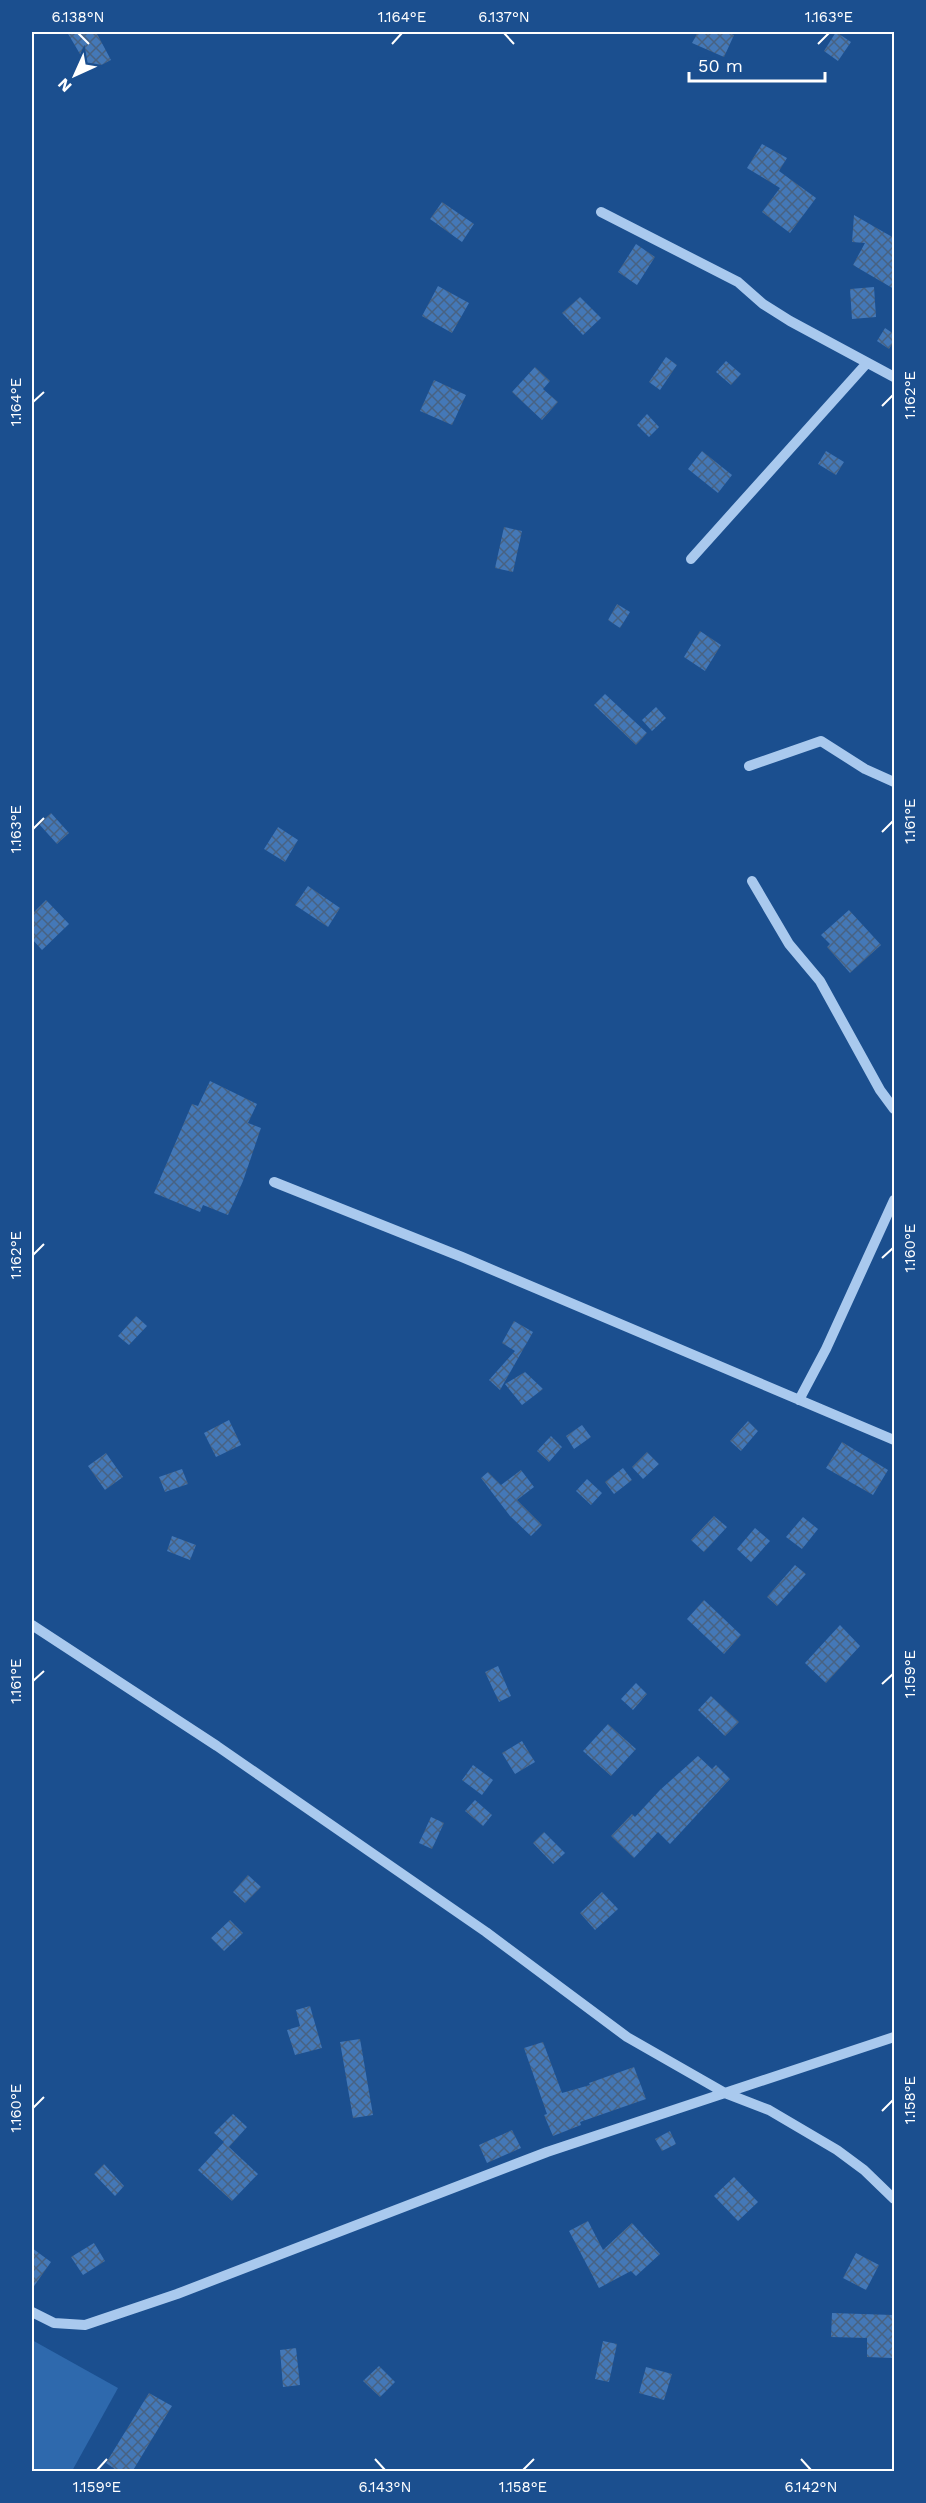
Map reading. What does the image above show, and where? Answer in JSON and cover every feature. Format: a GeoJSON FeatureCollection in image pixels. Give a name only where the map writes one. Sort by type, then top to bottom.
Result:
{"type":"FeatureCollection","features":[{"type":"Feature","properties":{"kind":"street"},"geometry":{"type":"LineString","coordinates":[[601,212],[738,282],[763,304],[790,321],[894,377]]}},
{"type":"Feature","properties":{"kind":"street"},"geometry":{"type":"LineString","coordinates":[[691,559],[867,363]]}},
{"type":"Feature","properties":{"kind":"street"},"geometry":{"type":"LineString","coordinates":[[749,766],[821,741],[865,769],[894,782]]}},
{"type":"Feature","properties":{"kind":"street"},"geometry":{"type":"LineString","coordinates":[[752,881],[789,944],[820,981],[880,1090],[894,1109]]}},
{"type":"Feature","properties":{"kind":"street"},"geometry":{"type":"LineString","coordinates":[[274,1182],[473,1262],[894,1440]]}},
{"type":"Feature","properties":{"kind":"street"},"geometry":{"type":"LineString","coordinates":[[799,1400],[826,1349],[894,1200]]}},
{"type":"Feature","properties":{"kind":"street"},"geometry":{"type":"LineString","coordinates":[[32,1625],[217,1746],[486,1932],[627,2037],[725,2093],[769,2110],[837,2150],[864,2170],[894,2199]]}},
{"type":"Feature","properties":{"kind":"street"},"geometry":{"type":"LineString","coordinates":[[32,2312],[54,2323],[85,2325],[177,2294],[547,2152],[894,2037]]}},
{"type":"Feature","properties":{"kind":"shaded area"},"geometry":{"type":"Polygon","coordinates":[[[32,2340],[118,2388],[72,2471],[32,2471],[32,2340]]]}},
{"type":"Feature","properties":{"kind":"building"},"geometry":{"type":"Polygon","coordinates":[[[67,32],[96,32],[111,60],[90,71],[67,32]]]}},
{"type":"Feature","properties":{"kind":"building"},"geometry":{"type":"Polygon","coordinates":[[[698,32],[726,32],[734,35],[724,57],[692,43],[698,32]]]}},
{"type":"Feature","properties":{"kind":"building"},"geometry":{"type":"Polygon","coordinates":[[[836,32],[851,42],[838,61],[824,51],[836,32]]]}},
{"type":"Feature","properties":{"kind":"building"},"geometry":{"type":"Polygon","coordinates":[[[762,144],[787,158],[779,171],[816,198],[790,233],[762,212],[780,188],[747,168],[762,144]]]}},
{"type":"Feature","properties":{"kind":"building"},"geometry":{"type":"Polygon","coordinates":[[[442,202],[474,224],[462,242],[430,219],[442,202]]]}},
{"type":"Feature","properties":{"kind":"building"},"geometry":{"type":"Polygon","coordinates":[[[854,215],[894,238],[894,289],[853,265],[865,243],[852,242],[854,215]]]}},
{"type":"Feature","properties":{"kind":"building"},"geometry":{"type":"Polygon","coordinates":[[[636,244],[655,257],[637,285],[618,272],[636,244]]]}},
{"type":"Feature","properties":{"kind":"building"},"geometry":{"type":"Polygon","coordinates":[[[438,286],[469,303],[452,333],[422,316],[438,286]]]}},
{"type":"Feature","properties":{"kind":"building"},"geometry":{"type":"Polygon","coordinates":[[[874,287],[876,317],[852,319],[850,289],[874,287]]]}},
{"type":"Feature","properties":{"kind":"building"},"geometry":{"type":"Polygon","coordinates":[[[580,297],[601,318],[583,335],[562,313],[580,297]]]}},
{"type":"Feature","properties":{"kind":"building"},"geometry":{"type":"Polygon","coordinates":[[[885,328],[894,334],[894,341],[889,349],[877,341],[885,328]]]}},
{"type":"Feature","properties":{"kind":"building"},"geometry":{"type":"Polygon","coordinates":[[[666,357],[677,365],[660,390],[649,382],[666,357]]]}},
{"type":"Feature","properties":{"kind":"building"},"geometry":{"type":"Polygon","coordinates":[[[726,361],[741,374],[731,385],[716,372],[726,361]]]}},
{"type":"Feature","properties":{"kind":"building"},"geometry":{"type":"Polygon","coordinates":[[[535,367],[550,381],[543,389],[558,402],[542,420],[512,392],[535,367]]]}},
{"type":"Feature","properties":{"kind":"building"},"geometry":{"type":"Polygon","coordinates":[[[434,380],[466,395],[452,425],[420,411],[434,380]]]}},
{"type":"Feature","properties":{"kind":"building"},"geometry":{"type":"Polygon","coordinates":[[[647,414],[659,427],[649,437],[637,425],[647,414]]]}},
{"type":"Feature","properties":{"kind":"building"},"geometry":{"type":"Polygon","coordinates":[[[702,451],[732,475],[718,493],[688,469],[702,451]]]}},
{"type":"Feature","properties":{"kind":"building"},"geometry":{"type":"Polygon","coordinates":[[[826,451],[844,462],[836,475],[818,464],[826,451]]]}},
{"type":"Feature","properties":{"kind":"building"},"geometry":{"type":"Polygon","coordinates":[[[504,527],[522,531],[513,572],[495,568],[504,527]]]}},
{"type":"Feature","properties":{"kind":"building"},"geometry":{"type":"Polygon","coordinates":[[[617,604],[630,612],[620,628],[608,620],[617,604]]]}},
{"type":"Feature","properties":{"kind":"building"},"geometry":{"type":"Polygon","coordinates":[[[700,631],[721,645],[705,671],[684,657],[700,631]]]}},
{"type":"Feature","properties":{"kind":"building"},"geometry":{"type":"Polygon","coordinates":[[[605,694],[647,733],[636,745],[594,705],[605,694]]]}},
{"type":"Feature","properties":{"kind":"building"},"geometry":{"type":"Polygon","coordinates":[[[656,707],[666,718],[652,731],[642,720],[656,707]]]}},
{"type":"Feature","properties":{"kind":"building"},"geometry":{"type":"Polygon","coordinates":[[[51,813],[69,833],[57,844],[39,824],[51,813]]]}},
{"type":"Feature","properties":{"kind":"building"},"geometry":{"type":"Polygon","coordinates":[[[278,827],[298,840],[285,862],[264,849],[278,827]]]}},
{"type":"Feature","properties":{"kind":"building"},"geometry":{"type":"Polygon","coordinates":[[[308,886],[340,908],[328,927],[295,905],[308,886]]]}},
{"type":"Feature","properties":{"kind":"building"},"geometry":{"type":"Polygon","coordinates":[[[46,900],[69,924],[42,950],[32,939],[32,914],[46,900]]]}},
{"type":"Feature","properties":{"kind":"building"},"geometry":{"type":"Polygon","coordinates":[[[849,910],[881,945],[850,973],[827,947],[830,944],[821,935],[849,910]]]}},
{"type":"Feature","properties":{"kind":"building"},"geometry":{"type":"Polygon","coordinates":[[[210,1081],[257,1104],[248,1123],[261,1128],[243,1181],[228,1215],[203,1205],[200,1212],[154,1193],[192,1104],[198,1106],[210,1081]]]}},
{"type":"Feature","properties":{"kind":"building"},"geometry":{"type":"Polygon","coordinates":[[[136,1316],[147,1326],[129,1345],[118,1336],[136,1316]]]}},
{"type":"Feature","properties":{"kind":"building"},"geometry":{"type":"Polygon","coordinates":[[[514,1321],[533,1332],[500,1390],[489,1380],[515,1351],[502,1343],[514,1321]]]}},
{"type":"Feature","properties":{"kind":"building"},"geometry":{"type":"Polygon","coordinates":[[[525,1372],[543,1389],[522,1405],[505,1384],[525,1372]]]}},
{"type":"Feature","properties":{"kind":"building"},"geometry":{"type":"Polygon","coordinates":[[[229,1420],[241,1445],[216,1457],[204,1433],[229,1420]]]}},
{"type":"Feature","properties":{"kind":"building"},"geometry":{"type":"Polygon","coordinates":[[[748,1421],[758,1431],[741,1451],[730,1441],[748,1421]]]}},
{"type":"Feature","properties":{"kind":"building"},"geometry":{"type":"Polygon","coordinates":[[[582,1425],[591,1437],[574,1449],[566,1436],[582,1425]]]}},
{"type":"Feature","properties":{"kind":"building"},"geometry":{"type":"Polygon","coordinates":[[[551,1436],[562,1447],[549,1462],[537,1451],[551,1436]]]}},
{"type":"Feature","properties":{"kind":"building"},"geometry":{"type":"Polygon","coordinates":[[[842,1442],[888,1470],[873,1495],[826,1468],[842,1442]]]}},
{"type":"Feature","properties":{"kind":"building"},"geometry":{"type":"Polygon","coordinates":[[[647,1452],[659,1464],[643,1479],[632,1467],[647,1452]]]}},
{"type":"Feature","properties":{"kind":"building"},"geometry":{"type":"Polygon","coordinates":[[[106,1453],[123,1477],[105,1490],[88,1466],[106,1453]]]}},
{"type":"Feature","properties":{"kind":"building"},"geometry":{"type":"Polygon","coordinates":[[[623,1468],[632,1480],[614,1494],[605,1482],[623,1468]]]}},
{"type":"Feature","properties":{"kind":"building"},"geometry":{"type":"Polygon","coordinates":[[[182,1469],[188,1484],[165,1492],[159,1477],[182,1469]]]}},
{"type":"Feature","properties":{"kind":"building"},"geometry":{"type":"Polygon","coordinates":[[[521,1470],[534,1487],[517,1500],[542,1525],[531,1536],[510,1516],[481,1478],[488,1472],[501,1485],[521,1470]]]}},
{"type":"Feature","properties":{"kind":"building"},"geometry":{"type":"Polygon","coordinates":[[[587,1479],[602,1493],[591,1505],[576,1491],[587,1479]]]}},
{"type":"Feature","properties":{"kind":"building"},"geometry":{"type":"Polygon","coordinates":[[[714,1516],[727,1527],[704,1552],[691,1540],[714,1516]]]}},
{"type":"Feature","properties":{"kind":"building"},"geometry":{"type":"Polygon","coordinates":[[[803,1517],[818,1529],[802,1549],[786,1537],[803,1517]]]}},
{"type":"Feature","properties":{"kind":"building"},"geometry":{"type":"Polygon","coordinates":[[[755,1528],[770,1541],[751,1562],[737,1549],[755,1528]]]}},
{"type":"Feature","properties":{"kind":"building"},"geometry":{"type":"Polygon","coordinates":[[[172,1536],[196,1545],[190,1560],[167,1551],[172,1536]]]}},
{"type":"Feature","properties":{"kind":"building"},"geometry":{"type":"Polygon","coordinates":[[[795,1565],[806,1574],[777,1606],[767,1597],[795,1565]]]}},
{"type":"Feature","properties":{"kind":"building"},"geometry":{"type":"Polygon","coordinates":[[[704,1600],[741,1635],[724,1654],[687,1619],[704,1600]]]}},
{"type":"Feature","properties":{"kind":"building"},"geometry":{"type":"Polygon","coordinates":[[[840,1625],[860,1646],[826,1683],[805,1663],[840,1625]]]}},
{"type":"Feature","properties":{"kind":"building"},"geometry":{"type":"Polygon","coordinates":[[[498,1666],[511,1696],[499,1702],[485,1672],[498,1666]]]}},
{"type":"Feature","properties":{"kind":"building"},"geometry":{"type":"Polygon","coordinates":[[[636,1683],[647,1694],[633,1710],[621,1699],[636,1683]]]}},
{"type":"Feature","properties":{"kind":"building"},"geometry":{"type":"Polygon","coordinates":[[[711,1696],[739,1722],[725,1736],[698,1710],[711,1696]]]}},
{"type":"Feature","properties":{"kind":"building"},"geometry":{"type":"Polygon","coordinates":[[[608,1724],[636,1749],[611,1776],[583,1751],[608,1724]]]}},
{"type":"Feature","properties":{"kind":"building"},"geometry":{"type":"Polygon","coordinates":[[[522,1741],[535,1762],[515,1774],[502,1753],[522,1741]]]}},
{"type":"Feature","properties":{"kind":"building"},"geometry":{"type":"Polygon","coordinates":[[[698,1756],[712,1769],[716,1765],[730,1779],[670,1844],[658,1832],[634,1858],[611,1836],[632,1814],[635,1817],[660,1790],[698,1756]]]}},
{"type":"Feature","properties":{"kind":"building"},"geometry":{"type":"Polygon","coordinates":[[[473,1765],[493,1780],[482,1795],[462,1780],[473,1765]]]}},
{"type":"Feature","properties":{"kind":"building"},"geometry":{"type":"Polygon","coordinates":[[[475,1800],[492,1815],[483,1826],[465,1811],[475,1800]]]}},
{"type":"Feature","properties":{"kind":"building"},"geometry":{"type":"Polygon","coordinates":[[[431,1817],[444,1823],[432,1849],[419,1843],[431,1817]]]}},
{"type":"Feature","properties":{"kind":"building"},"geometry":{"type":"Polygon","coordinates":[[[544,1832],[565,1853],[553,1864],[533,1843],[544,1832]]]}},
{"type":"Feature","properties":{"kind":"building"},"geometry":{"type":"Polygon","coordinates":[[[248,1875],[261,1887],[245,1903],[233,1892],[248,1875]]]}},
{"type":"Feature","properties":{"kind":"building"},"geometry":{"type":"Polygon","coordinates":[[[602,1892],[618,1909],[595,1930],[580,1913],[602,1892]]]}},
{"type":"Feature","properties":{"kind":"building"},"geometry":{"type":"Polygon","coordinates":[[[230,1920],[243,1933],[224,1951],[211,1938],[230,1920]]]}},
{"type":"Feature","properties":{"kind":"building"},"geometry":{"type":"Polygon","coordinates":[[[310,2006],[322,2048],[295,2055],[287,2030],[300,2026],[296,2010],[310,2006]]]}},
{"type":"Feature","properties":{"kind":"building"},"geometry":{"type":"Polygon","coordinates":[[[360,2039],[373,2115],[353,2118],[340,2042],[360,2039]]]}},
{"type":"Feature","properties":{"kind":"building"},"geometry":{"type":"Polygon","coordinates":[[[543,2042],[562,2093],[590,2085],[589,2083],[634,2067],[646,2099],[580,2122],[581,2125],[553,2136],[544,2115],[547,2114],[524,2048],[543,2042]]]}},
{"type":"Feature","properties":{"kind":"building"},"geometry":{"type":"Polygon","coordinates":[[[233,2114],[247,2127],[229,2147],[258,2174],[232,2201],[198,2170],[224,2142],[214,2133],[233,2114]]]}},
{"type":"Feature","properties":{"kind":"building"},"geometry":{"type":"Polygon","coordinates":[[[512,2130],[521,2148],[487,2163],[479,2145],[512,2130]]]}},
{"type":"Feature","properties":{"kind":"building"},"geometry":{"type":"Polygon","coordinates":[[[670,2131],[676,2144],[662,2151],[655,2139],[670,2131]]]}},
{"type":"Feature","properties":{"kind":"building"},"geometry":{"type":"Polygon","coordinates":[[[104,2164],[124,2186],[115,2196],[94,2174],[104,2164]]]}},
{"type":"Feature","properties":{"kind":"building"},"geometry":{"type":"Polygon","coordinates":[[[734,2177],[758,2202],[738,2221],[714,2196],[734,2177]]]}},
{"type":"Feature","properties":{"kind":"building"},"geometry":{"type":"Polygon","coordinates":[[[588,2221],[603,2250],[632,2223],[660,2254],[636,2276],[631,2271],[599,2288],[569,2231],[588,2221]]]}},
{"type":"Feature","properties":{"kind":"building"},"geometry":{"type":"Polygon","coordinates":[[[94,2243],[105,2261],[83,2275],[71,2257],[94,2243]]]}},
{"type":"Feature","properties":{"kind":"building"},"geometry":{"type":"Polygon","coordinates":[[[32,2248],[51,2262],[32,2289],[32,2248]]]}},
{"type":"Feature","properties":{"kind":"building"},"geometry":{"type":"Polygon","coordinates":[[[856,2253],[879,2265],[866,2290],[843,2278],[856,2253]]]}},
{"type":"Feature","properties":{"kind":"building"},"geometry":{"type":"Polygon","coordinates":[[[832,2313],[893,2315],[892,2358],[867,2357],[867,2338],[831,2337],[832,2313]]]}},
{"type":"Feature","properties":{"kind":"building"},"geometry":{"type":"Polygon","coordinates":[[[603,2341],[617,2344],[609,2382],[595,2379],[603,2341]]]}},
{"type":"Feature","properties":{"kind":"building"},"geometry":{"type":"Polygon","coordinates":[[[296,2348],[300,2385],[283,2387],[280,2350],[296,2348]]]}},
{"type":"Feature","properties":{"kind":"building"},"geometry":{"type":"Polygon","coordinates":[[[379,2366],[395,2382],[380,2397],[363,2381],[379,2366]]]}},
{"type":"Feature","properties":{"kind":"building"},"geometry":{"type":"Polygon","coordinates":[[[646,2367],[672,2374],[664,2400],[639,2393],[646,2367]]]}},
{"type":"Feature","properties":{"kind":"building"},"geometry":{"type":"Polygon","coordinates":[[[149,2393],[172,2406],[132,2472],[119,2472],[106,2463],[149,2393]]]}}]}
